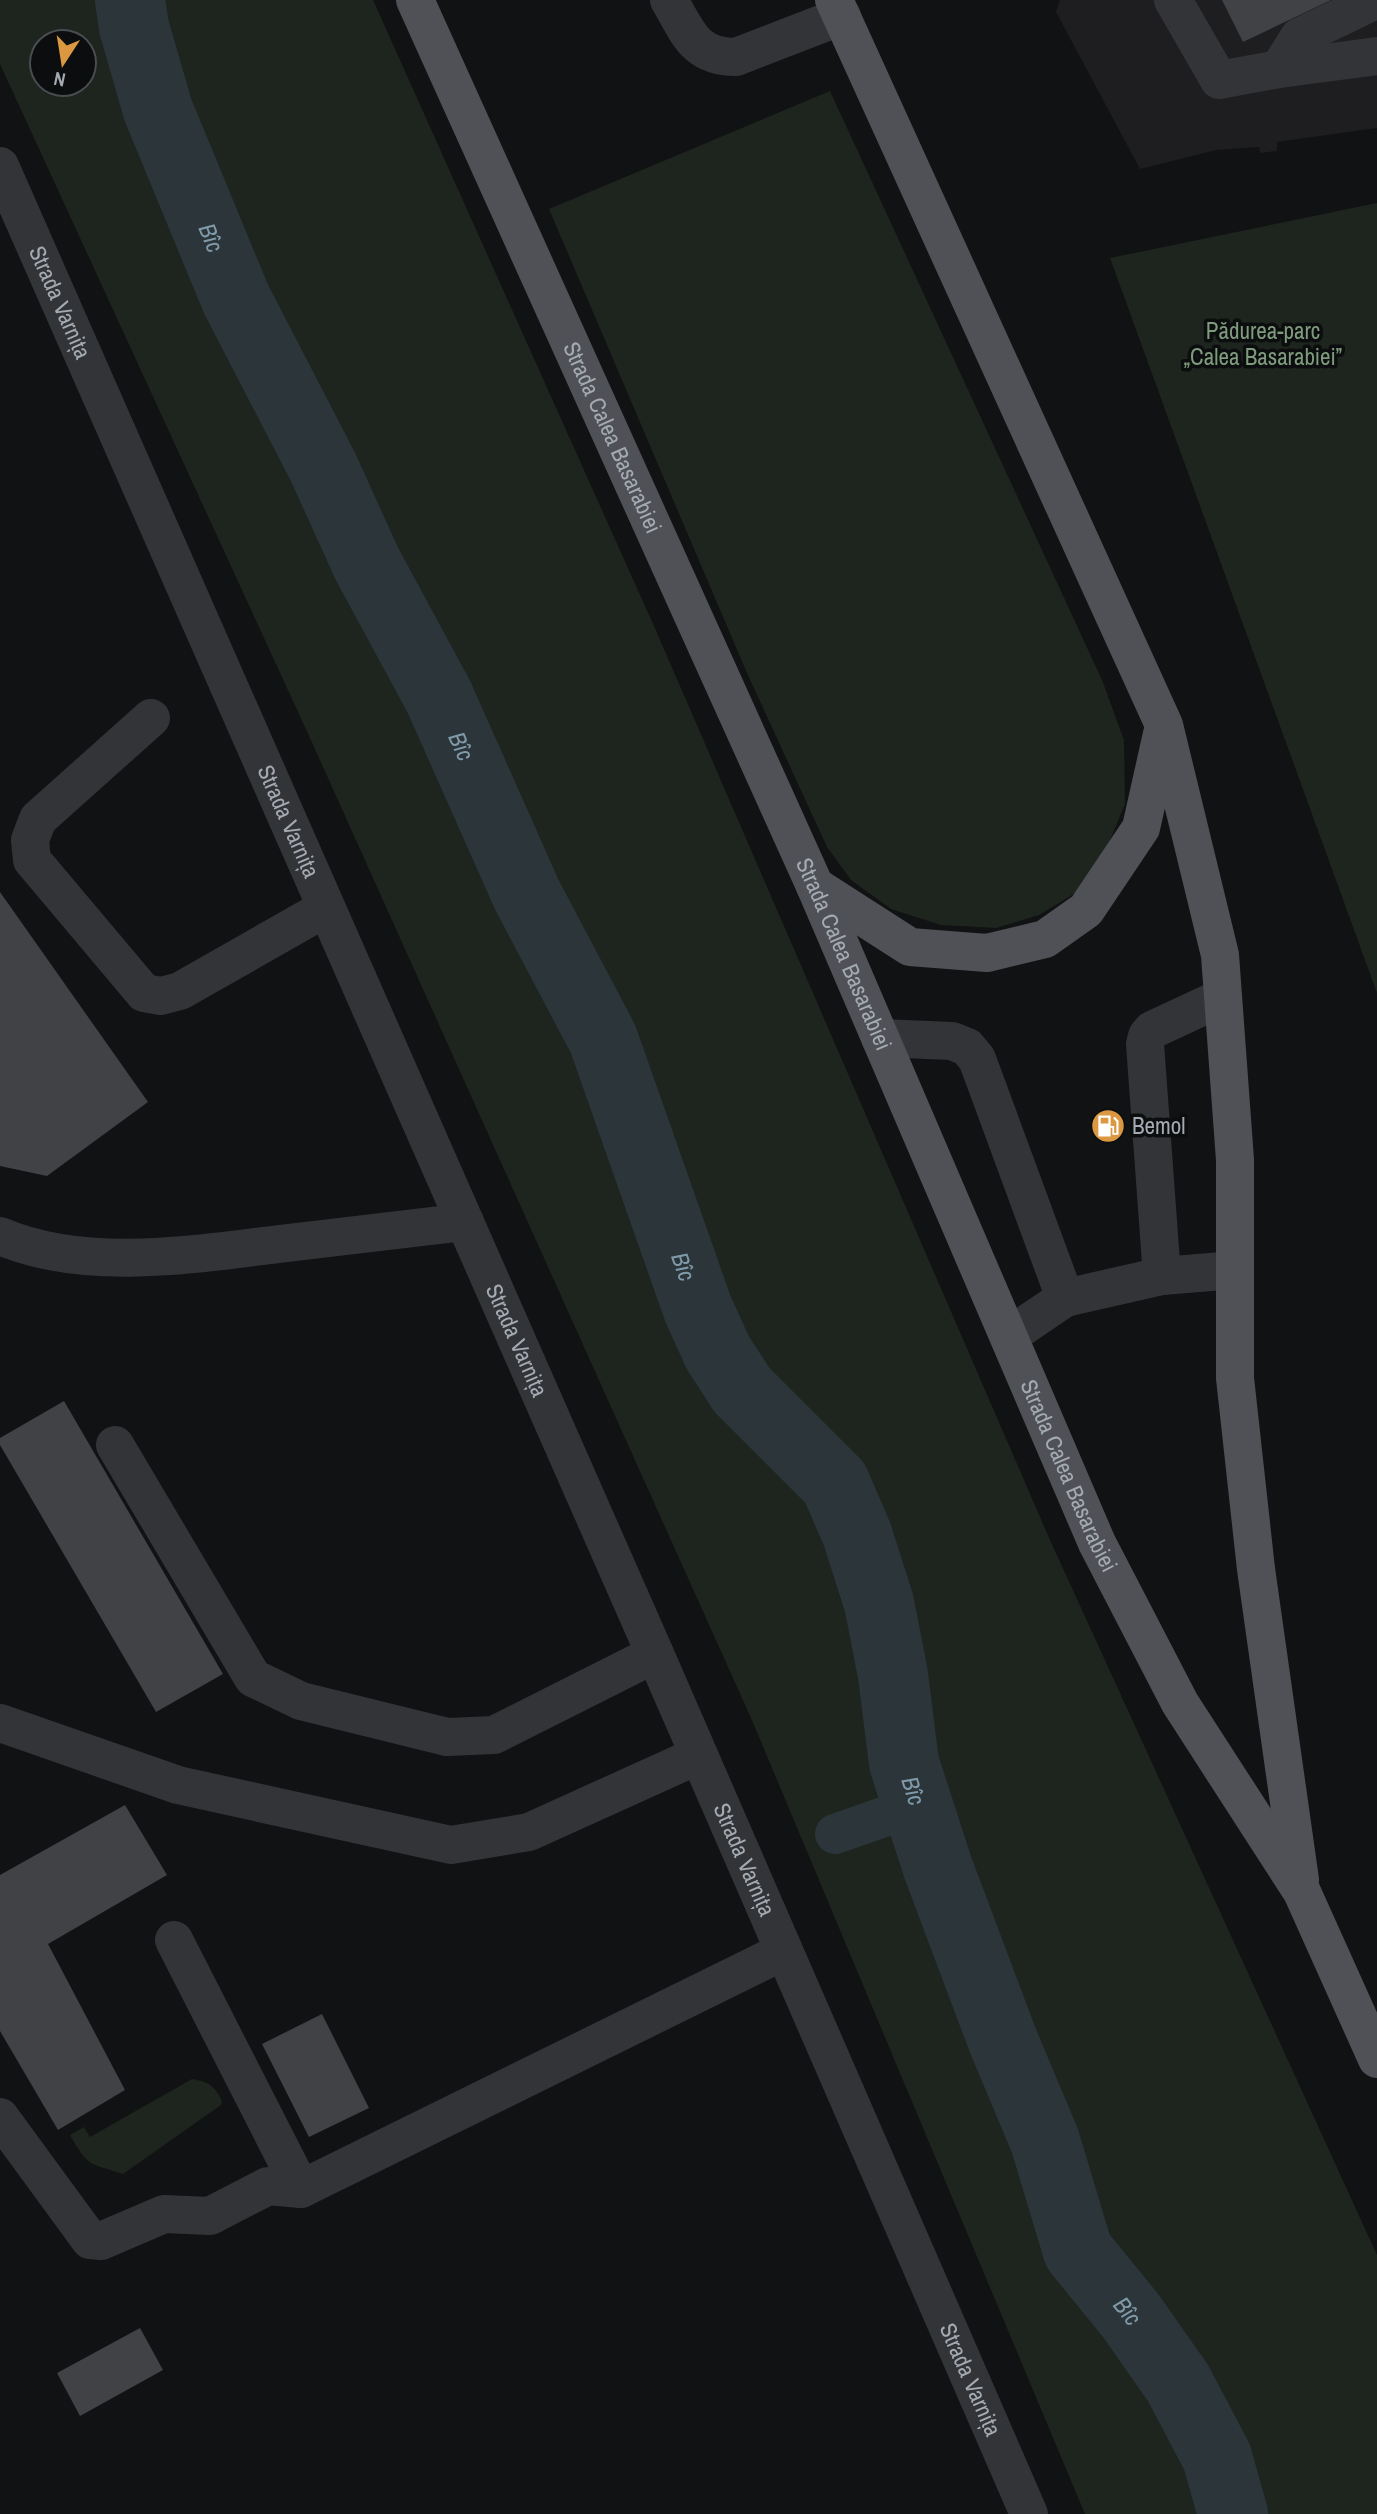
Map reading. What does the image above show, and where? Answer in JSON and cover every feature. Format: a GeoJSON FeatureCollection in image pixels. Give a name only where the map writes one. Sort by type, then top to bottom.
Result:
{"type":"FeatureCollection","features":[{"type":"Feature","properties":{"kind":"main road","name":"Strada Calea Basarabiei"},"geometry":{"type":"LineString","coordinates":[[415,0],[815,886],[1097,1543],[1180,1703],[1302,1892],[1377,2060]]}},
{"type":"Feature","properties":{"kind":"main road","name":"Strada Calea Basarabiei"},"geometry":{"type":"LineString","coordinates":[[838,8],[1164,725],[1220,955],[1235,1160],[1235,1378],[1256,1569],[1302,1892]]}},
{"type":"Feature","properties":{"kind":"main road"},"geometry":{"type":"LineString","coordinates":[[815,886],[910,947],[987,953],[1045,939],[1086,910],[1141,828],[1164,725]]}},
{"type":"Feature","properties":{"kind":"street"},"geometry":{"type":"LineString","coordinates":[[670,0],[693,42],[704,51],[719,57],[736,57],[838,8]]}},
{"type":"Feature","properties":{"kind":"street"},"geometry":{"type":"LineString","coordinates":[[1173,0],[1219,80],[1377,56]]}},
{"type":"Feature","properties":{"kind":"street"},"geometry":{"type":"LineString","coordinates":[[1279,69],[1299,37],[1376,0]]}},
{"type":"Feature","properties":{"kind":"street","name":"Strada Varnița"},"geometry":{"type":"LineString","coordinates":[[0,166],[655,1654],[1026,2513]]}},
{"type":"Feature","properties":{"kind":"street"},"geometry":{"type":"LineString","coordinates":[[151,718],[38,819],[30,839],[32,860],[144,993],[161,996],[180,991],[326,908]]}},
{"type":"Feature","properties":{"kind":"street"},"geometry":{"type":"LineString","coordinates":[[1162,1276],[1145,1044],[1152,1030],[1223,997]]}},
{"type":"Feature","properties":{"kind":"street"},"geometry":{"type":"LineString","coordinates":[[880,1038],[952,1041],[967,1047],[977,1059],[1065,1298]]}},
{"type":"Feature","properties":{"kind":"street"},"geometry":{"type":"LineString","coordinates":[[0,1236],[17,1243],[71,1254],[164,1258],[465,1222]]}},
{"type":"Feature","properties":{"kind":"street"},"geometry":{"type":"LineString","coordinates":[[1009,1336],[1065,1298],[1162,1276],[1235,1270]]}},
{"type":"Feature","properties":{"kind":"street"},"geometry":{"type":"LineString","coordinates":[[115,1444],[253,1678],[300,1702],[447,1737],[494,1735],[655,1654]]}},
{"type":"Feature","properties":{"kind":"street"},"geometry":{"type":"LineString","coordinates":[[0,1723],[178,1785],[451,1845],[529,1832],[699,1755]]}},
{"type":"Feature","properties":{"kind":"street"},"geometry":{"type":"LineString","coordinates":[[174,1940],[301,2189]]}},
{"type":"Feature","properties":{"kind":"street"},"geometry":{"type":"LineString","coordinates":[[0,2117],[90,2240],[101,2241],[164,2214],[210,2216],[268,2186],[301,2189],[784,1951]]}},
{"type":"Feature","properties":{"kind":"shaded area"},"geometry":{"type":"Polygon","coordinates":[[[1060,0],[1377,0],[1377,128],[1277,142],[1277,151],[1260,153],[1259,147],[1216,150],[1140,169],[1056,12],[1060,0]]]}},
{"type":"Feature","properties":{"kind":"green space"},"geometry":{"type":"Polygon","coordinates":[[[0,0],[373,0],[654,626],[1050,1540],[1377,2255],[1377,2514],[1085,2514],[751,1718],[310,738],[0,64],[0,0]]]}},
{"type":"Feature","properties":{"kind":"green space"},"geometry":{"type":"Polygon","coordinates":[[[830,91],[1102,680],[1124,740],[1125,804],[1104,855],[1077,892],[1039,915],[996,928],[941,925],[891,909],[851,880],[827,847],[747,673],[549,209],[830,91]]]}},
{"type":"Feature","properties":{"kind":"green space","name":"Pădurea-parc „Calea Basarabiei”"},"geometry":{"type":"Polygon","coordinates":[[[1377,203],[1377,993],[1110,258],[1377,203]]]}},
{"type":"Feature","properties":{"kind":"green space"},"geometry":{"type":"Polygon","coordinates":[[[192,2079],[214,2088],[222,2101],[221,2105],[123,2174],[90,2162],[70,2135],[84,2127],[90,2137],[192,2079]]]}},
{"type":"Feature","properties":{"kind":"building"},"geometry":{"type":"Polygon","coordinates":[[[1222,0],[1331,0],[1243,42],[1222,0]]]}},
{"type":"Feature","properties":{"kind":"building"},"geometry":{"type":"Polygon","coordinates":[[[0,892],[148,1102],[47,1176],[0,1166],[0,892]]]}},
{"type":"Feature","properties":{"kind":"building"},"geometry":{"type":"Polygon","coordinates":[[[64,1401],[223,1674],[156,1712],[0,1445],[0,1438],[64,1401]]]}},
{"type":"Feature","properties":{"kind":"building"},"geometry":{"type":"Polygon","coordinates":[[[125,1805],[167,1875],[48,1944],[125,2090],[58,2130],[0,2031],[0,1875],[125,1805]]]}},
{"type":"Feature","properties":{"kind":"building"},"geometry":{"type":"Polygon","coordinates":[[[322,2014],[369,2108],[309,2137],[262,2044],[322,2014]]]}},
{"type":"Feature","properties":{"kind":"building"},"geometry":{"type":"Polygon","coordinates":[[[140,2328],[163,2370],[80,2416],[57,2373],[140,2328]]]}},
{"type":"Feature","properties":{"kind":"waterway","name":"Bîc"},"geometry":{"type":"LineString","coordinates":[[130,0],[134,27],[158,110],[236,299],[323,467],[367,564],[439,697],[527,895],[603,1039],[698,1309],[718,1353],[742,1390],[835,1483],[857,1534],[879,1603],[893,1675],[904,1763],[938,1868],[1003,2041],[1045,2141],[1078,2251],[1131,2316],[1178,2383],[1217,2457],[1233,2514]]}},
{"type":"Feature","properties":{"kind":"waterway"},"geometry":{"type":"LineString","coordinates":[[835,1834],[918,1805]]}},
{"type":"Feature","properties":{"kind":"place","name":"Bemol"},"geometry":{"type":"Point","coordinates":[1108,1126]}}]}
